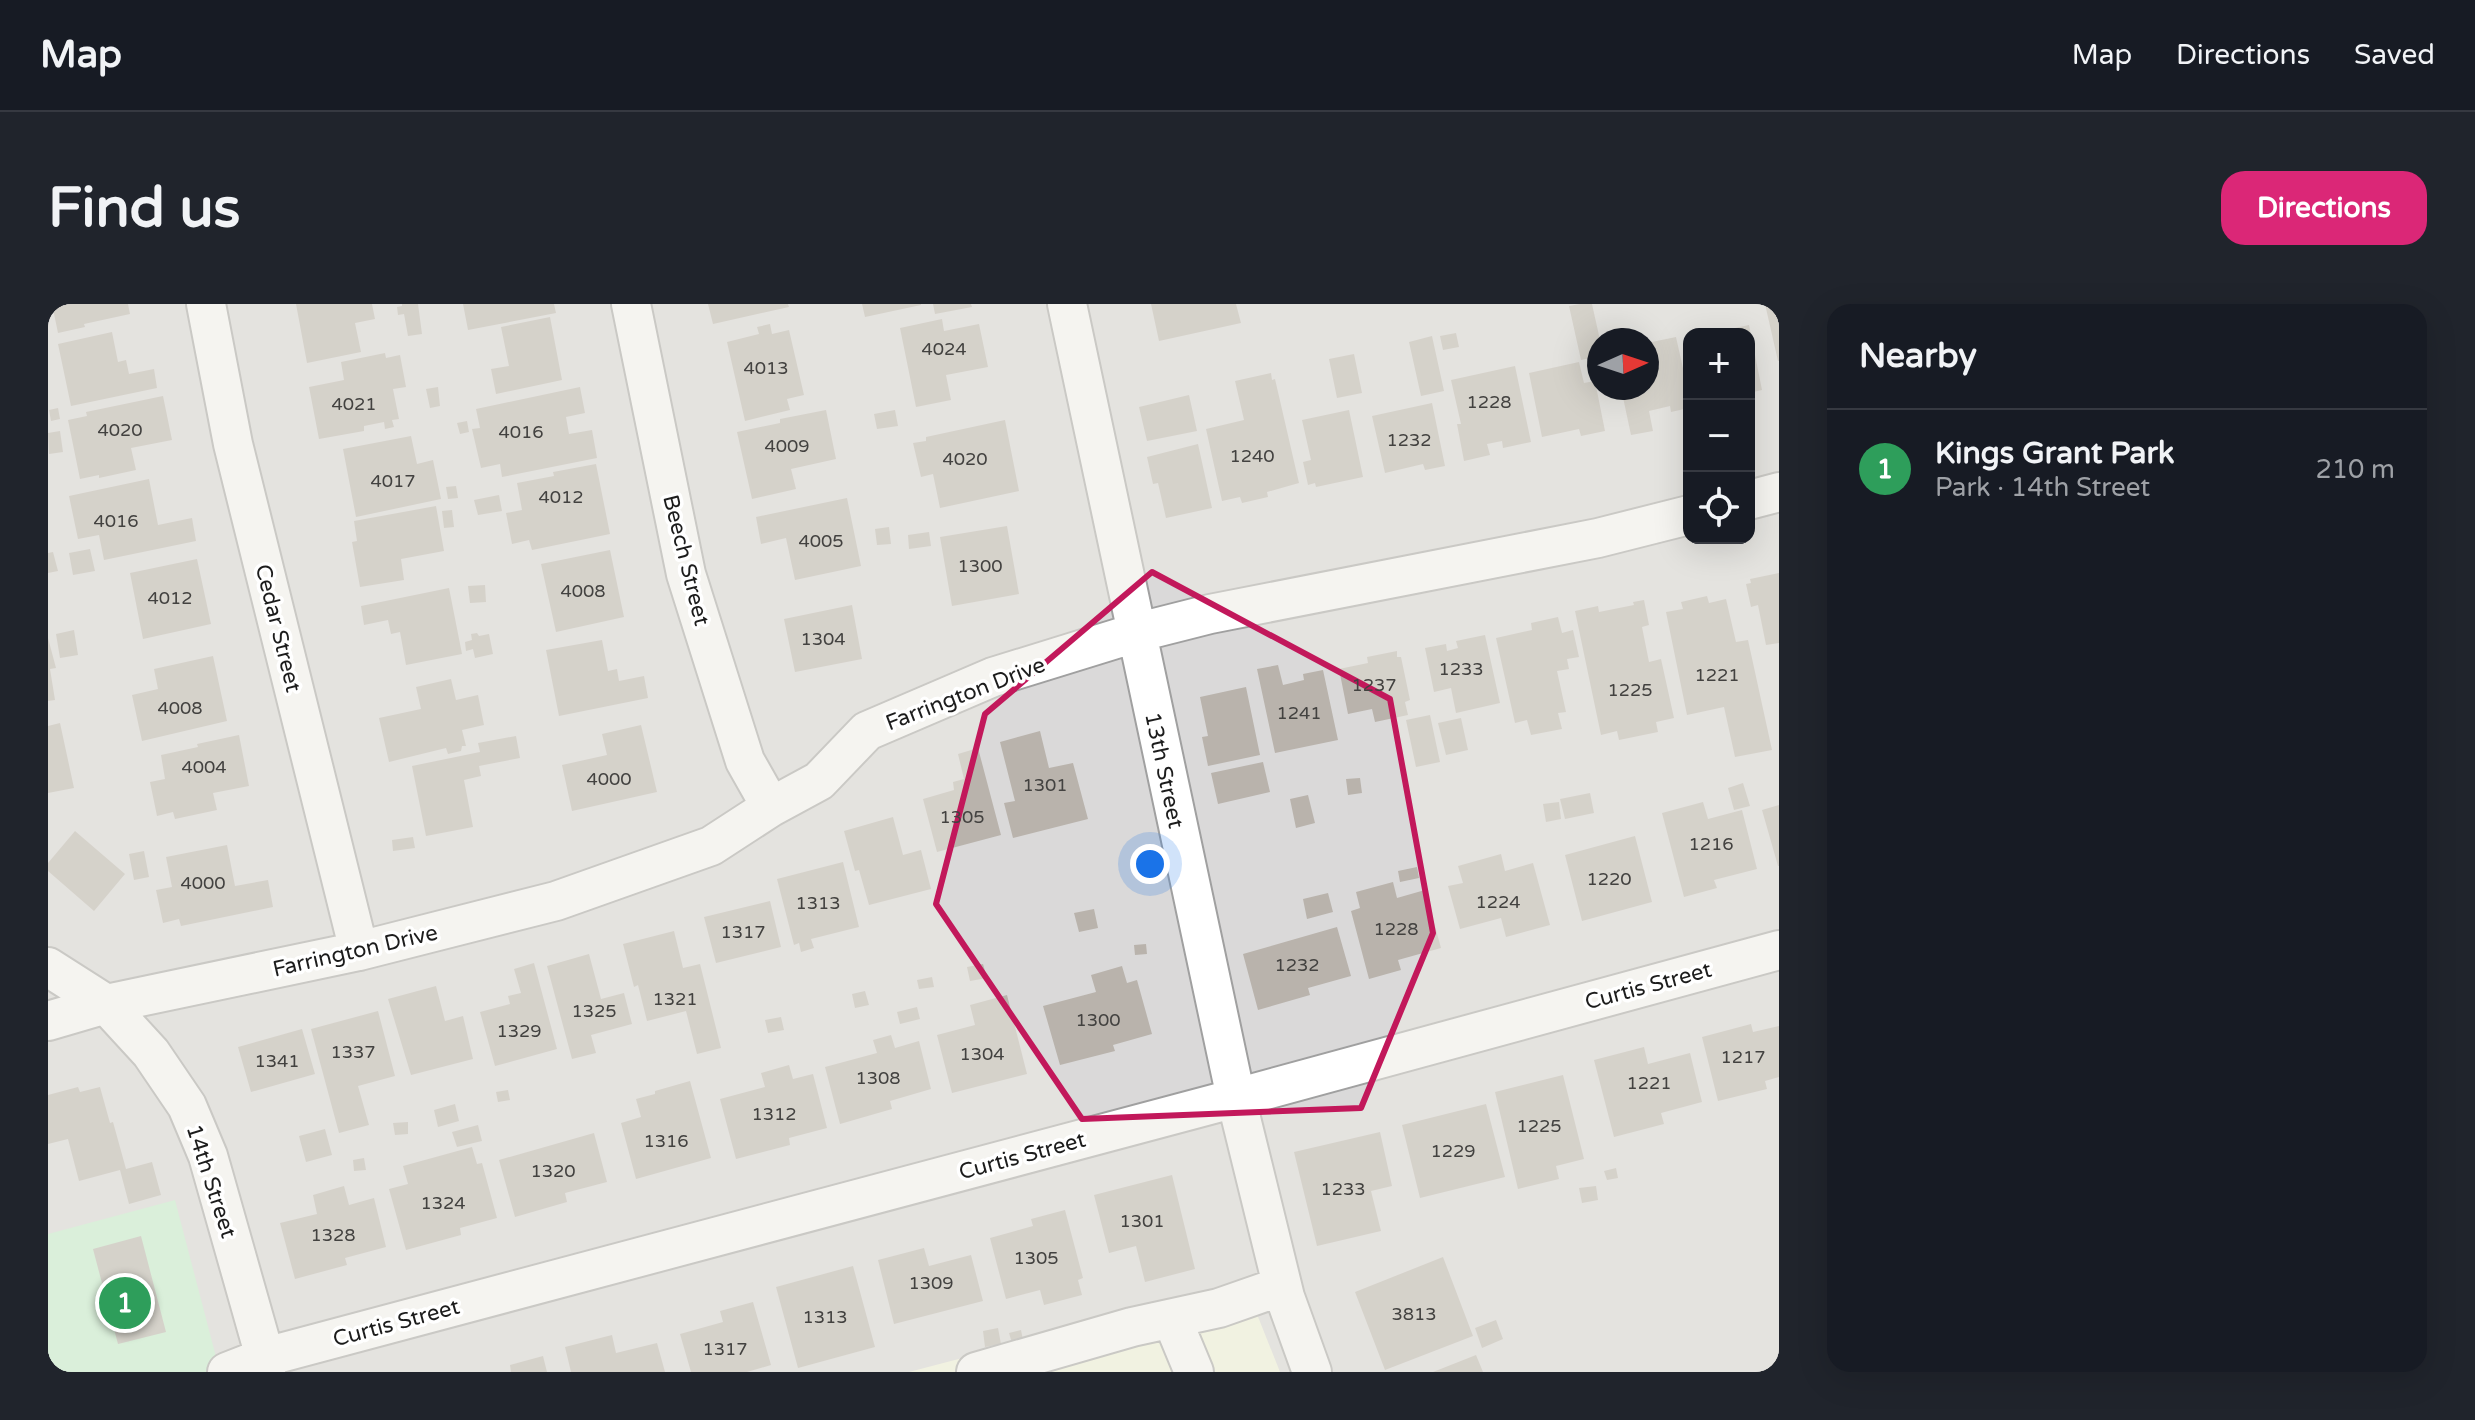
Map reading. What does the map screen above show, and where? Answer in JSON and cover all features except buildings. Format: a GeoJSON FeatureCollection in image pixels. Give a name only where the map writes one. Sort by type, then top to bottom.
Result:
{"type":"FeatureCollection","features":[{"type":"Feature","properties":{"kind":"street","name":"Cedar Street"},"geometry":{"type":"LineString","coordinates":[[206,304],[233,444],[359,951]]}},
{"type":"Feature","properties":{"kind":"street","name":"Beech Street"},"geometry":{"type":"LineString","coordinates":[[631,304],[686,574],[745,761],[771,807]]}},
{"type":"Feature","properties":{"kind":"street","name":"13th Street"},"geometry":{"type":"LineString","coordinates":[[1067,304],[1236,1098],[1282,1286],[1312,1372]]}},
{"type":"Feature","properties":{"kind":"street"},"geometry":{"type":"LineString","coordinates":[[1755,498],[1779,492]]}},
{"type":"Feature","properties":{"kind":"street","name":"Farrington Drive"},"geometry":{"type":"LineString","coordinates":[[48,1021],[106,1004],[359,951],[556,901],[711,846],[771,807],[819,781],[867,731],[993,677],[1135,633],[1225,611],[1598,538],[1683,517]]}},
{"type":"Feature","properties":{"kind":"street","name":"Curtis Street"},"geometry":{"type":"LineString","coordinates":[[227,1372],[266,1364],[1779,950]]}},
{"type":"Feature","properties":{"kind":"street","name":"14th Street"},"geometry":{"type":"LineString","coordinates":[[48,967],[106,1004],[151,1053],[187,1106],[208,1156],[266,1364]]}},
{"type":"Feature","properties":{"kind":"street"},"geometry":{"type":"LineString","coordinates":[[976,1372],[1069,1360],[1132,1327],[1219,1308],[1282,1286]]}},
{"type":"Feature","properties":{"kind":"street"},"geometry":{"type":"LineString","coordinates":[[1172,1319],[1194,1372]]}},
{"type":"Feature","properties":{"kind":"highlighted area"},"geometry":{"type":"Polygon","coordinates":[[[1152,572],[1390,699],[1433,933],[1361,1108],[1082,1119],[936,904],[985,714],[1152,572]]]}},
{"type":"Feature","properties":{"kind":"shaded area"},"geometry":{"type":"Polygon","coordinates":[[[48,304],[1779,304],[1779,1372],[48,1372],[48,304]]]}},
{"type":"Feature","properties":{"kind":"shaded area"},"geometry":{"type":"Polygon","coordinates":[[[1245,1284],[1280,1372],[909,1372],[1245,1284]]]}},
{"type":"Feature","properties":{"kind":"green space"},"geometry":{"type":"Polygon","coordinates":[[[175,1200],[220,1372],[48,1372],[48,1234],[175,1200]]]}},
{"type":"Feature","properties":{"kind":"place","name":"Kings Grant Park"},"geometry":{"type":"Point","coordinates":[125,1303]}}]}
